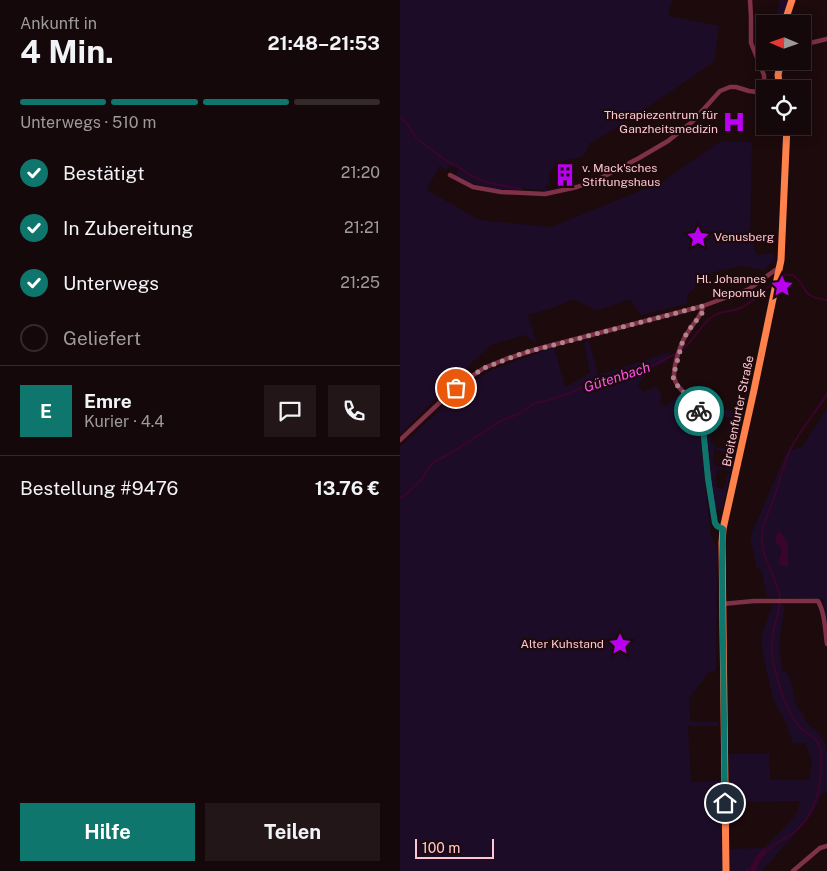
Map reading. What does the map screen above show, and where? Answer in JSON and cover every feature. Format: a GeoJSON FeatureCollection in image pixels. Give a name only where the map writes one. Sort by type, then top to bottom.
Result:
{"type":"FeatureCollection","features":[{"type":"Feature","properties":{"kind":"main road"},"geometry":{"type":"LineString","coordinates":[[786,15],[792,0]]}},
{"type":"Feature","properties":{"kind":"main road"},"geometry":{"type":"LineString","coordinates":[[791,15],[796,0]]}},
{"type":"Feature","properties":{"kind":"main road"},"geometry":{"type":"LineString","coordinates":[[779,271],[788,135]]}},
{"type":"Feature","properties":{"kind":"main road","name":"Breitenfurter Straße"},"geometry":{"type":"LineString","coordinates":[[726,871],[722,604],[723,529],[779,271]]}},
{"type":"Feature","properties":{"kind":"street"},"geometry":{"type":"LineString","coordinates":[[750,0],[751,43],[764,80]]}},
{"type":"Feature","properties":{"kind":"street"},"geometry":{"type":"LineString","coordinates":[[811,43],[827,39]]}},
{"type":"Feature","properties":{"kind":"street"},"geometry":{"type":"LineString","coordinates":[[450,175],[473,186],[502,192],[545,194],[577,187],[599,179],[668,141],[692,122],[720,91],[736,87],[756,92]]}},
{"type":"Feature","properties":{"kind":"street"},"geometry":{"type":"LineString","coordinates":[[400,440],[463,382],[476,372],[489,366],[537,349],[703,306],[749,289],[774,271],[779,271]]}},
{"type":"Feature","properties":{"kind":"street"},"geometry":{"type":"LineString","coordinates":[[703,306],[703,312],[688,331],[682,344],[673,377],[676,384],[697,406],[700,415],[715,523],[723,529]]}},
{"type":"Feature","properties":{"kind":"street"},"geometry":{"type":"LineString","coordinates":[[722,604],[818,601],[827,644]]}},
{"type":"Feature","properties":{"kind":"street"},"geometry":{"type":"LineString","coordinates":[[793,871],[820,848],[827,846]]}},
{"type":"Feature","properties":{"kind":"shaded area"},"geometry":{"type":"Polygon","coordinates":[[[400,0],[673,0],[670,5],[669,16],[719,26],[714,62],[629,120],[589,144],[583,156],[556,165],[551,171],[550,185],[545,187],[550,191],[544,192],[544,190],[521,188],[520,192],[471,183],[455,176],[458,169],[450,166],[446,170],[439,166],[427,190],[480,220],[551,227],[662,182],[721,141],[752,142],[750,235],[757,255],[773,253],[775,258],[764,270],[740,266],[711,273],[688,294],[686,304],[641,315],[630,299],[597,311],[573,299],[553,308],[528,315],[537,344],[524,335],[491,345],[400,434],[400,0]]]}},
{"type":"Feature","properties":{"kind":"shaded area"},"geometry":{"type":"Polygon","coordinates":[[[779,0],[789,0],[783,15],[778,15],[779,0]]]}},
{"type":"Feature","properties":{"kind":"shaded area"},"geometry":{"type":"Polygon","coordinates":[[[589,341],[598,375],[670,352],[667,361],[651,369],[638,384],[643,392],[656,386],[662,396],[659,401],[665,407],[680,393],[698,418],[711,537],[717,546],[716,671],[709,672],[689,698],[690,722],[718,722],[718,726],[688,726],[691,782],[723,780],[724,849],[764,848],[797,813],[800,801],[730,802],[729,754],[769,754],[770,780],[809,780],[812,760],[805,743],[793,743],[782,714],[777,708],[772,695],[762,649],[762,635],[773,604],[785,605],[779,638],[783,672],[787,672],[788,678],[790,677],[796,705],[804,715],[804,719],[819,733],[825,742],[827,752],[827,792],[822,794],[812,814],[762,871],[755,871],[767,853],[754,859],[750,871],[400,871],[400,447],[456,395],[475,380],[494,369],[554,347],[565,387],[590,373],[584,342],[589,341]]]}},
{"type":"Feature","properties":{"kind":"shaded area"},"geometry":{"type":"Polygon","coordinates":[[[700,406],[743,413],[740,428],[737,428],[738,420],[722,416],[720,424],[715,424],[717,417],[702,413],[700,406]]]}},
{"type":"Feature","properties":{"kind":"shaded area"},"geometry":{"type":"Polygon","coordinates":[[[827,408],[827,626],[823,599],[767,597],[761,569],[757,569],[750,537],[787,451],[802,447],[827,408]]]}},
{"type":"Feature","properties":{"kind":"shaded area"},"geometry":{"type":"Polygon","coordinates":[[[704,417],[706,417],[708,422],[715,418],[711,435],[707,436],[704,417]]]}},
{"type":"Feature","properties":{"kind":"shaded area"},"geometry":{"type":"Polygon","coordinates":[[[729,428],[738,432],[735,449],[730,448],[732,437],[727,435],[729,428]]]}},
{"type":"Feature","properties":{"kind":"shaded area"},"geometry":{"type":"Polygon","coordinates":[[[711,436],[711,443],[716,445],[713,457],[709,457],[707,437],[711,436]]]}},
{"type":"Feature","properties":{"kind":"shaded area"},"geometry":{"type":"Polygon","coordinates":[[[717,447],[727,449],[723,470],[717,469],[716,478],[711,478],[709,458],[714,458],[713,465],[721,467],[725,452],[716,450],[717,447]]]}},
{"type":"Feature","properties":{"kind":"shaded area"},"geometry":{"type":"Polygon","coordinates":[[[730,449],[735,451],[730,472],[725,470],[730,449]]]}},
{"type":"Feature","properties":{"kind":"shaded area"},"geometry":{"type":"Polygon","coordinates":[[[727,474],[730,474],[722,510],[716,510],[711,479],[717,479],[716,487],[724,489],[727,474]]]}},
{"type":"Feature","properties":{"kind":"shaded area"},"geometry":{"type":"Polygon","coordinates":[[[779,531],[788,543],[788,565],[786,566],[780,565],[779,560],[782,549],[775,542],[779,531]]]}},
{"type":"Feature","properties":{"kind":"shaded area"},"geometry":{"type":"Polygon","coordinates":[[[764,848],[767,853],[755,871],[750,871],[754,859],[764,848]]]}},
{"type":"Feature","properties":{"kind":"waterway"},"geometry":{"type":"LineString","coordinates":[[400,117],[405,121],[417,139],[466,173],[485,182],[521,189]]}},
{"type":"Feature","properties":{"kind":"waterway","name":"Gütenbach"},"geometry":{"type":"LineString","coordinates":[[780,279],[785,275],[793,275],[812,297],[827,300]]}},
{"type":"Feature","properties":{"kind":"waterway","name":"Gütenbach"},"geometry":{"type":"LineString","coordinates":[[681,350],[713,316],[743,307],[774,283]]}},
{"type":"Feature","properties":{"kind":"waterway","name":"Gütenbach"},"geometry":{"type":"LineString","coordinates":[[400,498],[423,478],[434,462],[499,422],[518,414],[535,403],[570,393],[596,381],[646,369],[677,353]]}},
{"type":"Feature","properties":{"kind":"waterway"},"geometry":{"type":"LineString","coordinates":[[765,852],[793,833],[806,820],[814,804],[819,787],[821,750],[815,739],[805,732],[790,713],[777,677],[772,644],[780,599],[779,591],[766,560],[762,534],[791,448],[827,394]]}},
{"type":"Feature","properties":{"kind":"waterway"},"geometry":{"type":"LineString","coordinates":[[746,871],[753,864]]}},
{"type":"Feature","properties":{"kind":"way so far"},"geometry":{"type":"LineString","coordinates":[[456,388],[476,372],[523,353],[703,306],[703,312],[683,340],[673,377],[676,384],[697,406],[699,411]]}},
{"type":"Feature","properties":{"kind":"place","name":"Therapiezentrum für Ganzheitsmedizin"},"geometry":{"type":"Point","coordinates":[734,122]}},
{"type":"Feature","properties":{"kind":"place","name":"v. Mack'sches Stiftungshaus"},"geometry":{"type":"Point","coordinates":[565,175]}},
{"type":"Feature","properties":{"kind":"place","name":"Venusberg"},"geometry":{"type":"Point","coordinates":[698,237]}},
{"type":"Feature","properties":{"kind":"place","name":"Hl. Johannes Nepomuk"},"geometry":{"type":"Point","coordinates":[782,286]}},
{"type":"Feature","properties":{"kind":"place","name":"Alter Kuhstand"},"geometry":{"type":"Point","coordinates":[620,644]}},
{"type":"Feature","properties":{"kind":"route"},"geometry":{"type":"LineString","coordinates":[[699,411],[703,428],[715,523],[723,529],[725,803]]}}]}
